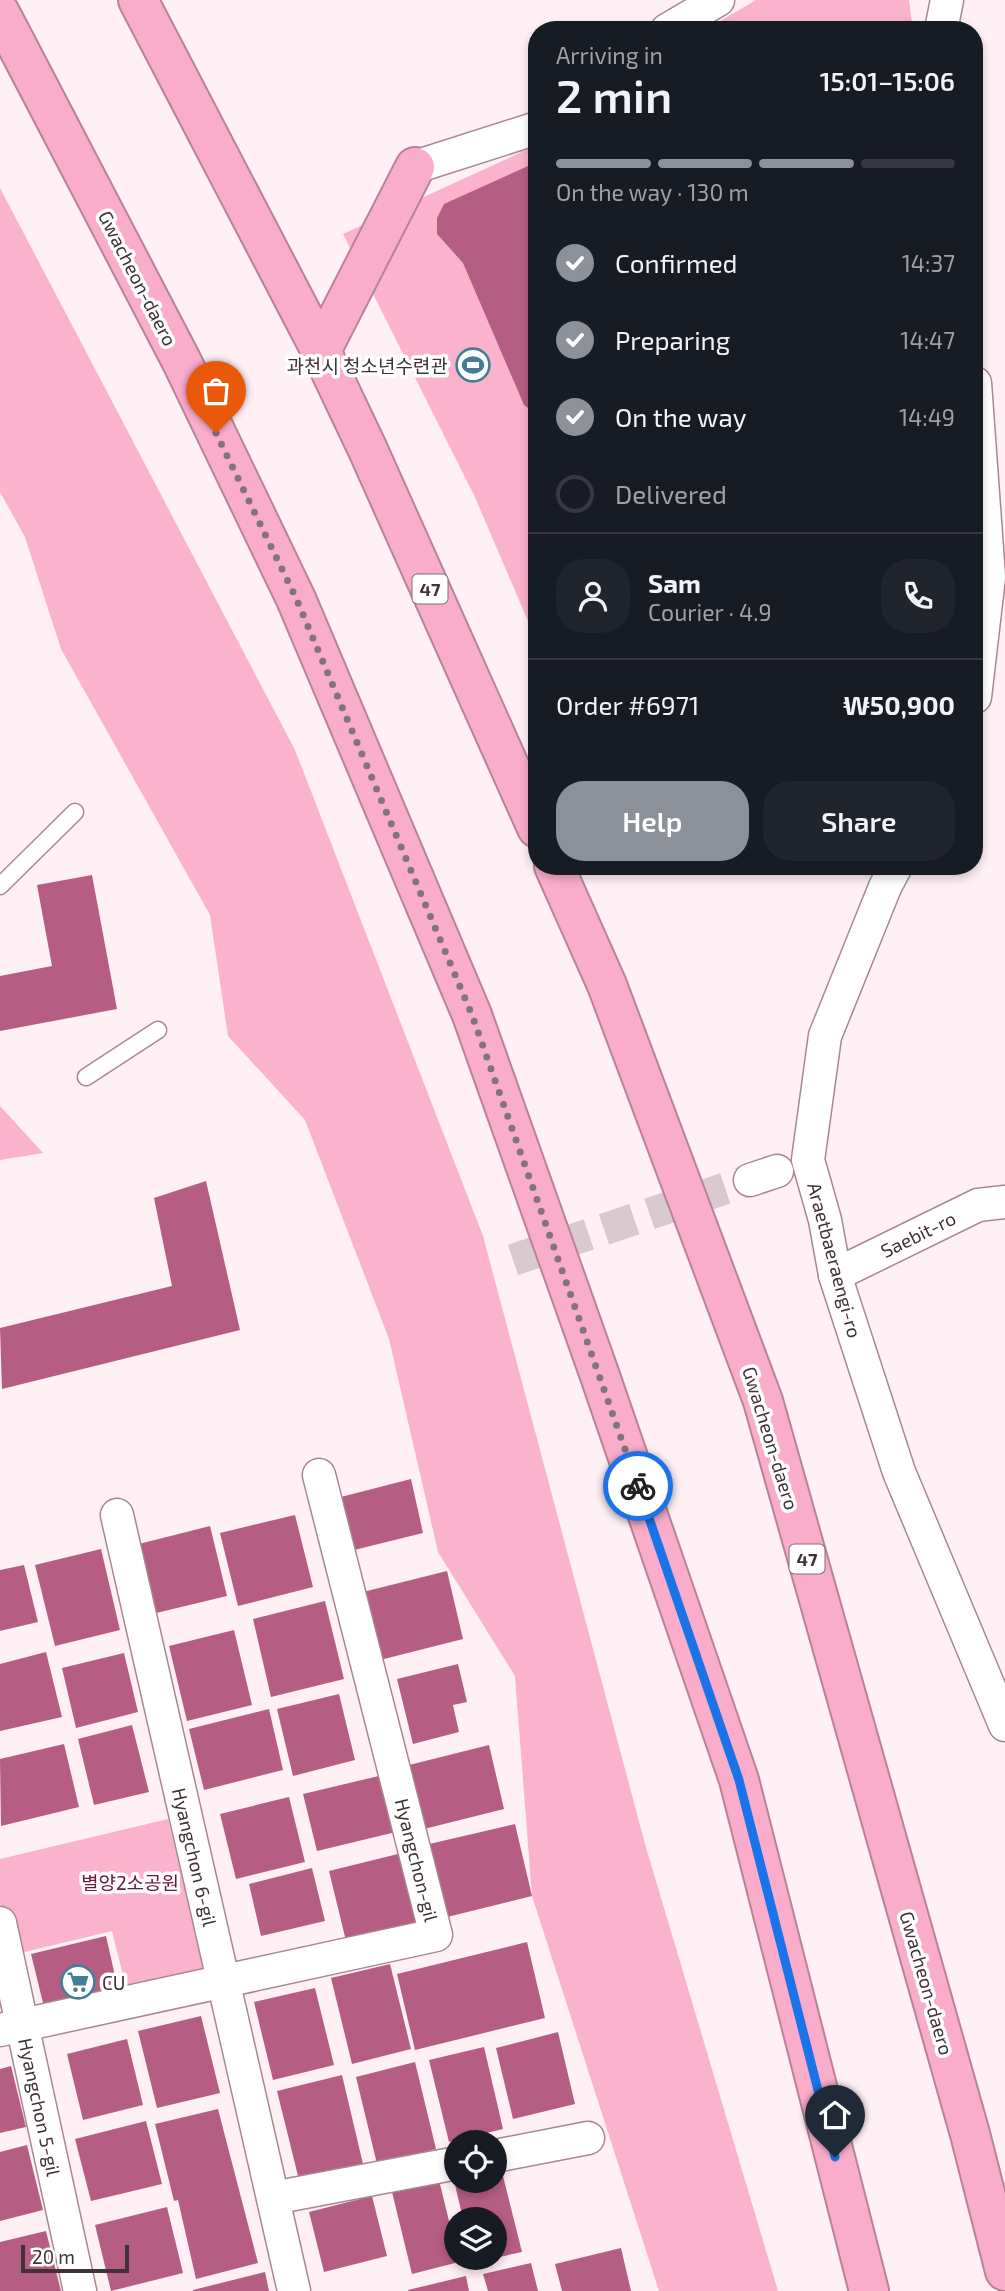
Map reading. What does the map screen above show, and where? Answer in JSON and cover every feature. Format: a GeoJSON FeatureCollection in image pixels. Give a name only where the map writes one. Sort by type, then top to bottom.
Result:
{"type":"FeatureCollection","features":[{"type":"Feature","properties":{"kind":"highway","name":"47"},"geometry":{"type":"LineString","coordinates":[[138,0],[321,351],[528,808]]}},
{"type":"Feature","properties":{"kind":"highway","name":"Gwacheon-daero"},"geometry":{"type":"LineString","coordinates":[[0,13],[182,362],[296,598],[472,1015],[739,1780],[869,2291]]}},
{"type":"Feature","properties":{"kind":"highway"},"geometry":{"type":"LineString","coordinates":[[321,351],[415,167]]}},
{"type":"Feature","properties":{"kind":"highway","name":"Gwacheon-daero"},"geometry":{"type":"LineString","coordinates":[[558,875],[607,985],[762,1401],[970,2134],[1005,2271]]}},
{"type":"Feature","properties":{"kind":"highway"},"geometry":{"type":"LineString","coordinates":[[970,2134],[1005,2202]]}},
{"type":"Feature","properties":{"kind":"street"},"geometry":{"type":"LineString","coordinates":[[682,21],[718,0]]}},
{"type":"Feature","properties":{"kind":"street"},"geometry":{"type":"LineString","coordinates":[[936,0],[939,21]]}},
{"type":"Feature","properties":{"kind":"street"},"geometry":{"type":"LineString","coordinates":[[942,21],[947,0]]}},
{"type":"Feature","properties":{"kind":"street"},"geometry":{"type":"LineString","coordinates":[[415,167],[528,131]]}},
{"type":"Feature","properties":{"kind":"street"},"geometry":{"type":"LineString","coordinates":[[983,531],[989,577],[983,628]]}},
{"type":"Feature","properties":{"kind":"street","name":"Araetbaeraengi-ro"},"geometry":{"type":"LineString","coordinates":[[892,875],[825,1036],[808,1160],[825,1220],[835,1275],[899,1472],[1005,1725]]}},
{"type":"Feature","properties":{"kind":"street","name":"Saebit-ro"},"geometry":{"type":"LineString","coordinates":[[835,1275],[978,1205],[1005,1202]]}},
{"type":"Feature","properties":{"kind":"street","name":"Hyangchon-gil"},"geometry":{"type":"LineString","coordinates":[[11,2027],[436,1935],[319,1475]]}},
{"type":"Feature","properties":{"kind":"street","name":"Hyangchon 6-gil"},"geometry":{"type":"LineString","coordinates":[[117,1515],[294,2291]]}},
{"type":"Feature","properties":{"kind":"street","name":"Hyangchon 5-gil"},"geometry":{"type":"LineString","coordinates":[[0,1923],[11,2027],[80,2291]]}},
{"type":"Feature","properties":{"kind":"street"},"geometry":{"type":"LineString","coordinates":[[507,2154],[588,2138]]}},
{"type":"Feature","properties":{"kind":"street"},"geometry":{"type":"LineString","coordinates":[[273,2198],[444,2165]]}},
{"type":"Feature","properties":{"kind":"lane"},"geometry":{"type":"LineString","coordinates":[[0,886],[75,812]]}},
{"type":"Feature","properties":{"kind":"lane"},"geometry":{"type":"LineString","coordinates":[[86,1077],[158,1030]]}},
{"type":"Feature","properties":{"kind":"green space"},"geometry":{"type":"Polygon","coordinates":[[[756,0],[909,0],[912,21],[720,21],[756,0]]]}},
{"type":"Feature","properties":{"kind":"green space","name":"과천시 청소년수련관"},"geometry":{"type":"Polygon","coordinates":[[[528,149],[528,621],[474,495],[343,234],[528,149]]]}},
{"type":"Feature","properties":{"kind":"green space"},"geometry":{"type":"Polygon","coordinates":[[[0,188],[295,750],[483,1236],[645,1844],[778,2291],[659,2291],[532,1896],[515,1676],[438,1552],[389,1339],[305,1120],[228,1036],[210,915],[61,649],[25,537],[0,492],[0,188]]]}},
{"type":"Feature","properties":{"kind":"green space"},"geometry":{"type":"Polygon","coordinates":[[[0,1106],[43,1153],[0,1160],[0,1106]]]}},
{"type":"Feature","properties":{"kind":"green space","name":"별양2소공원"},"geometry":{"type":"Polygon","coordinates":[[[168,1819],[207,1979],[129,1999],[112,1931],[12,1955],[0,1902],[0,1859],[168,1819]]]}},
{"type":"Feature","properties":{"kind":"building"},"geometry":{"type":"Polygon","coordinates":[[[528,166],[528,408],[524,405],[463,263],[437,234],[437,218],[444,204],[528,166]]]}},
{"type":"Feature","properties":{"kind":"building"},"geometry":{"type":"Polygon","coordinates":[[[92,875],[117,1009],[0,1031],[0,976],[52,966],[37,885],[92,875]]]}},
{"type":"Feature","properties":{"kind":"building"},"geometry":{"type":"Polygon","coordinates":[[[206,1181],[240,1330],[2,1389],[0,1328],[172,1286],[154,1198],[206,1181]]]}},
{"type":"Feature","properties":{"kind":"building"},"geometry":{"type":"Polygon","coordinates":[[[411,1479],[423,1533],[346,1552],[333,1499],[411,1479]]]}},
{"type":"Feature","properties":{"kind":"building"},"geometry":{"type":"Polygon","coordinates":[[[295,1515],[313,1587],[238,1606],[220,1533],[295,1515]]]}},
{"type":"Feature","properties":{"kind":"building"},"geometry":{"type":"Polygon","coordinates":[[[210,1526],[227,1596],[152,1614],[135,1545],[210,1526]]]}},
{"type":"Feature","properties":{"kind":"building"},"geometry":{"type":"Polygon","coordinates":[[[101,1549],[120,1630],[55,1646],[35,1565],[101,1549]]]}},
{"type":"Feature","properties":{"kind":"building"},"geometry":{"type":"Polygon","coordinates":[[[24,1565],[38,1622],[0,1631],[0,1570],[24,1565]]]}},
{"type":"Feature","properties":{"kind":"building"},"geometry":{"type":"Polygon","coordinates":[[[447,1571],[463,1639],[380,1660],[363,1592],[447,1571]]]}},
{"type":"Feature","properties":{"kind":"building"},"geometry":{"type":"Polygon","coordinates":[[[325,1601],[344,1679],[271,1697],[253,1619],[325,1601]]]}},
{"type":"Feature","properties":{"kind":"building"},"geometry":{"type":"Polygon","coordinates":[[[234,1630],[252,1705],[187,1721],[169,1646],[234,1630]]]}},
{"type":"Feature","properties":{"kind":"building"},"geometry":{"type":"Polygon","coordinates":[[[46,1652],[62,1717],[0,1731],[0,1664],[46,1652]]]}},
{"type":"Feature","properties":{"kind":"building"},"geometry":{"type":"Polygon","coordinates":[[[124,1653],[138,1712],[76,1728],[62,1668],[124,1653]]]}},
{"type":"Feature","properties":{"kind":"building"},"geometry":{"type":"Polygon","coordinates":[[[458,1664],[467,1702],[453,1705],[459,1732],[413,1744],[397,1679],[458,1664]]]}},
{"type":"Feature","properties":{"kind":"building"},"geometry":{"type":"Polygon","coordinates":[[[339,1694],[355,1760],[293,1776],[277,1709],[339,1694]]]}},
{"type":"Feature","properties":{"kind":"building"},"geometry":{"type":"Polygon","coordinates":[[[269,1709],[283,1770],[204,1790],[189,1729],[269,1709]]]}},
{"type":"Feature","properties":{"kind":"building"},"geometry":{"type":"Polygon","coordinates":[[[132,1725],[149,1792],[94,1805],[78,1739],[132,1725]]]}},
{"type":"Feature","properties":{"kind":"building"},"geometry":{"type":"Polygon","coordinates":[[[64,1744],[79,1807],[1,1826],[0,1759],[64,1744]]]}},
{"type":"Feature","properties":{"kind":"building"},"geometry":{"type":"Polygon","coordinates":[[[489,1745],[504,1809],[424,1829],[409,1765],[489,1745]]]}},
{"type":"Feature","properties":{"kind":"building"},"geometry":{"type":"Polygon","coordinates":[[[383,1775],[396,1832],[317,1851],[303,1794],[383,1775]]]}},
{"type":"Feature","properties":{"kind":"building"},"geometry":{"type":"Polygon","coordinates":[[[289,1797],[305,1862],[236,1879],[220,1814],[289,1797]]]}},
{"type":"Feature","properties":{"kind":"building"},"geometry":{"type":"Polygon","coordinates":[[[515,1824],[532,1896],[443,1918],[425,1845],[515,1824]]]}},
{"type":"Feature","properties":{"kind":"building"},"geometry":{"type":"Polygon","coordinates":[[[402,1853],[418,1923],[346,1941],[329,1871],[402,1853]]]}},
{"type":"Feature","properties":{"kind":"building"},"geometry":{"type":"Polygon","coordinates":[[[312,1868],[325,1921],[261,1936],[249,1884],[312,1868]]]}},
{"type":"Feature","properties":{"kind":"building"},"geometry":{"type":"Polygon","coordinates":[[[106,1936],[118,1989],[44,2007],[31,1954],[106,1936]]]}},
{"type":"Feature","properties":{"kind":"building"},"geometry":{"type":"Polygon","coordinates":[[[527,1942],[545,2018],[415,2050],[397,1974],[527,1942]]]}},
{"type":"Feature","properties":{"kind":"building"},"geometry":{"type":"Polygon","coordinates":[[[390,1964],[411,2049],[352,2064],[331,1978],[390,1964]]]}},
{"type":"Feature","properties":{"kind":"building"},"geometry":{"type":"Polygon","coordinates":[[[315,1988],[334,2065],[273,2080],[254,2002],[315,1988]]]}},
{"type":"Feature","properties":{"kind":"building"},"geometry":{"type":"Polygon","coordinates":[[[201,2016],[220,2093],[157,2108],[138,2031],[201,2016]]]}},
{"type":"Feature","properties":{"kind":"building"},"geometry":{"type":"Polygon","coordinates":[[[558,2032],[575,2104],[513,2119],[496,2048],[558,2032]]]}},
{"type":"Feature","properties":{"kind":"building"},"geometry":{"type":"Polygon","coordinates":[[[127,2039],[143,2105],[83,2120],[67,2054],[127,2039]]]}},
{"type":"Feature","properties":{"kind":"building"},"geometry":{"type":"Polygon","coordinates":[[[484,2047],[503,2129],[446,2130],[429,2060],[484,2047]]]}},
{"type":"Feature","properties":{"kind":"building"},"geometry":{"type":"Polygon","coordinates":[[[415,2062],[436,2149],[377,2164],[356,2077],[415,2062]]]}},
{"type":"Feature","properties":{"kind":"building"},"geometry":{"type":"Polygon","coordinates":[[[11,2066],[26,2127],[0,2133],[0,2069],[11,2066]]]}},
{"type":"Feature","properties":{"kind":"building"},"geometry":{"type":"Polygon","coordinates":[[[342,2075],[363,2164],[299,2180],[277,2091],[342,2075]]]}},
{"type":"Feature","properties":{"kind":"building"},"geometry":{"type":"Polygon","coordinates":[[[218,2109],[258,2263],[196,2279],[178,2200],[174,2201],[155,2124],[218,2109]]]}},
{"type":"Feature","properties":{"kind":"building"},"geometry":{"type":"Polygon","coordinates":[[[146,2121],[162,2184],[91,2201],[75,2139],[146,2121]]]}},
{"type":"Feature","properties":{"kind":"building"},"geometry":{"type":"Polygon","coordinates":[[[27,2145],[43,2210],[0,2221],[0,2152],[27,2145]]]}},
{"type":"Feature","properties":{"kind":"building"},"geometry":{"type":"Polygon","coordinates":[[[439,2180],[446,2207],[444,2266],[412,2274],[392,2192],[439,2180]]]}},
{"type":"Feature","properties":{"kind":"building"},"geometry":{"type":"Polygon","coordinates":[[[507,2192],[522,2252],[507,2255],[507,2207],[460,2207],[457,2193],[507,2192]]]}},
{"type":"Feature","properties":{"kind":"building"},"geometry":{"type":"Polygon","coordinates":[[[372,2196],[387,2256],[324,2272],[309,2212],[372,2196]]]}},
{"type":"Feature","properties":{"kind":"building"},"geometry":{"type":"Polygon","coordinates":[[[167,2207],[183,2273],[111,2291],[95,2225],[167,2207]]]}},
{"type":"Feature","properties":{"kind":"building"},"geometry":{"type":"Polygon","coordinates":[[[46,2231],[61,2291],[0,2291],[0,2242],[46,2231]]]}},
{"type":"Feature","properties":{"kind":"building"},"geometry":{"type":"Polygon","coordinates":[[[621,2248],[631,2291],[562,2291],[555,2264],[621,2248]]]}},
{"type":"Feature","properties":{"kind":"building"},"geometry":{"type":"Polygon","coordinates":[[[531,2263],[538,2291],[488,2291],[483,2274],[531,2263]]]}},
{"type":"Feature","properties":{"kind":"building"},"geometry":{"type":"Polygon","coordinates":[[[265,2272],[269,2291],[193,2291],[193,2290],[265,2272]]]}},
{"type":"Feature","properties":{"kind":"building"},"geometry":{"type":"Polygon","coordinates":[[[466,2276],[469,2291],[408,2291],[408,2290],[466,2276]]]}},
{"type":"Feature","properties":{"kind":"tunnel"},"geometry":{"type":"LineString","coordinates":[[513,1260],[750,1180]]}},
{"type":"Feature","properties":{"kind":"way so far"},"geometry":{"type":"LineString","coordinates":[[216,433],[296,598],[472,1015],[638,1486]]}},
{"type":"Feature","properties":{"kind":"place","name":"과천시 청소년수련관"},"geometry":{"type":"Point","coordinates":[473,365]}},
{"type":"Feature","properties":{"kind":"place","name":"CU"},"geometry":{"type":"Point","coordinates":[78,1982]}},
{"type":"Feature","properties":{"kind":"route"},"geometry":{"type":"LineString","coordinates":[[638,1486],[739,1780],[835,2157]]}}]}
